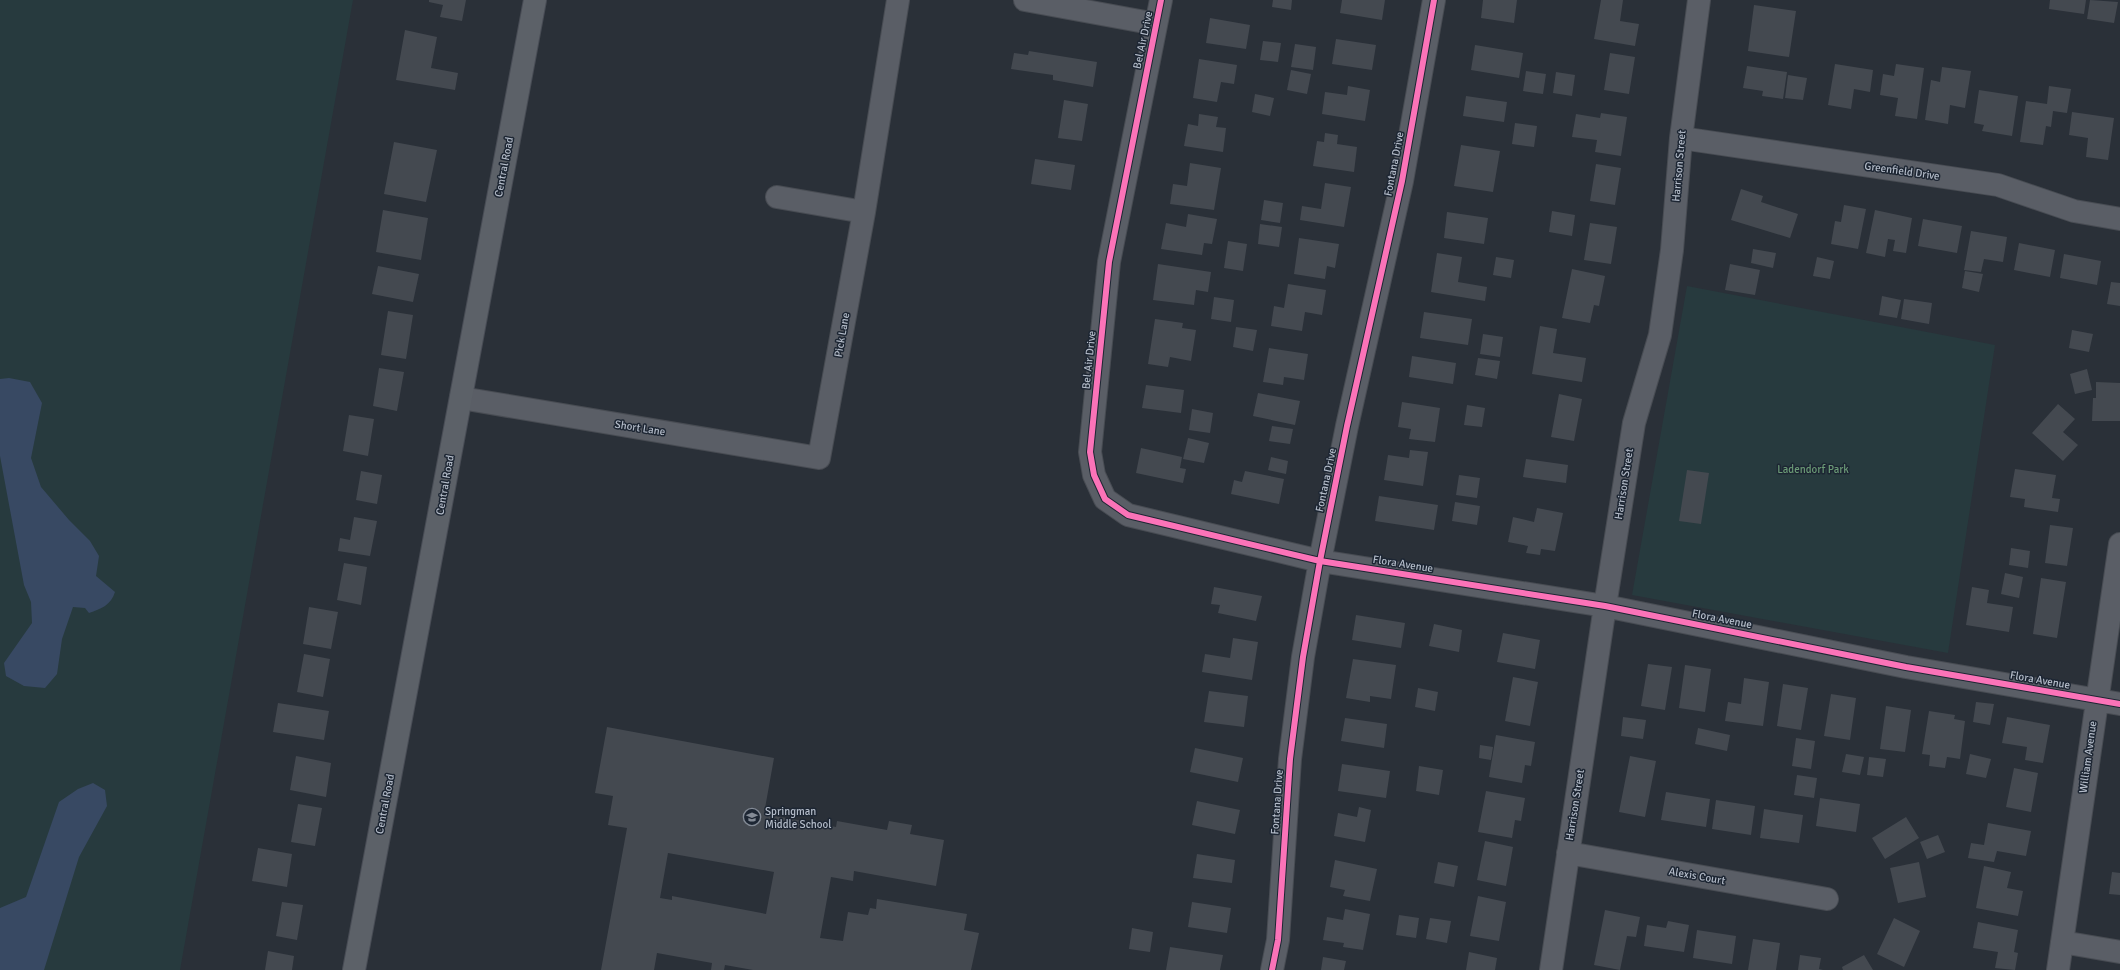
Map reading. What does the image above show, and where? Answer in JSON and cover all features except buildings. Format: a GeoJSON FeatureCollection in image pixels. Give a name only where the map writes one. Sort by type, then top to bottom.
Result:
{"type":"FeatureCollection","features":[{"type":"Feature","properties":{"kind":"main road","name":"Central Road"},"geometry":{"type":"LineString","coordinates":[[354,970],[535,0]]}},
{"type":"Feature","properties":{"kind":"street","name":"Pick Lane"},"geometry":{"type":"LineString","coordinates":[[820,458],[864,212],[898,0]]}},
{"type":"Feature","properties":{"kind":"street"},"geometry":{"type":"LineString","coordinates":[[1025,0],[1156,24]]}},
{"type":"Feature","properties":{"kind":"street","name":"Bel Air Drive"},"geometry":{"type":"LineString","coordinates":[[1161,0],[1109,262],[1090,452],[1094,475],[1105,499],[1128,515],[1320,561]]}},
{"type":"Feature","properties":{"kind":"street","name":"Fontana Drive"},"geometry":{"type":"LineString","coordinates":[[1272,970],[1278,940],[1290,759],[1303,657],[1320,561],[1402,181],[1434,0]]}},
{"type":"Feature","properties":{"kind":"street","name":"Harrison Street"},"geometry":{"type":"LineString","coordinates":[[1551,970],[1634,422],[1660,335],[1672,250],[1681,138],[1699,0]]}},
{"type":"Feature","properties":{"kind":"street","name":"Greenfield Drive"},"geometry":{"type":"LineString","coordinates":[[1681,138],[1998,185],[2074,211],[2120,218]]}},
{"type":"Feature","properties":{"kind":"street"},"geometry":{"type":"LineString","coordinates":[[777,197],[864,212]]}},
{"type":"Feature","properties":{"kind":"street","name":"Short Lane"},"geometry":{"type":"LineString","coordinates":[[461,398],[820,458]]}},
{"type":"Feature","properties":{"kind":"street","name":"William Avenue"},"geometry":{"type":"LineString","coordinates":[[2058,970],[2096,700],[2120,544]]}},
{"type":"Feature","properties":{"kind":"street","name":"Flora Avenue"},"geometry":{"type":"LineString","coordinates":[[1320,561],[1605,606],[1906,666],[2120,704]]}},
{"type":"Feature","properties":{"kind":"street","name":"Alexis Court"},"geometry":{"type":"LineString","coordinates":[[1568,854],[1827,899]]}},
{"type":"Feature","properties":{"kind":"street"},"geometry":{"type":"LineString","coordinates":[[2062,942],[2120,952]]}},
{"type":"Feature","properties":{"kind":"green space"},"geometry":{"type":"Polygon","coordinates":[[[0,0],[353,0],[180,970],[0,970],[0,0]]]}},
{"type":"Feature","properties":{"kind":"green space","name":"Ladendorf Park"},"geometry":{"type":"Polygon","coordinates":[[[1687,286],[1995,345],[1948,653],[1632,595],[1687,286]]]}},
{"type":"Feature","properties":{"kind":"water"},"geometry":{"type":"Polygon","coordinates":[[[9,378],[30,382],[42,403],[31,458],[41,487],[69,520],[90,541],[99,556],[96,576],[115,592],[108,603],[89,613],[85,608],[73,607],[62,639],[57,674],[45,688],[24,686],[6,676],[4,663],[32,623],[31,602],[24,585],[0,456],[0,379],[9,378]]]}},
{"type":"Feature","properties":{"kind":"water"},"geometry":{"type":"Polygon","coordinates":[[[93,783],[105,790],[107,806],[79,857],[44,970],[0,970],[0,908],[26,897],[59,802],[78,789],[93,783]]]}},
{"type":"Feature","properties":{"kind":"cycle path"},"geometry":{"type":"LineString","coordinates":[[1161,0],[1109,262],[1090,452],[1094,475],[1105,499],[1128,515],[1320,561],[1605,606],[1906,667],[2120,704]]}},
{"type":"Feature","properties":{"kind":"cycle path"},"geometry":{"type":"LineString","coordinates":[[1272,970],[1278,940],[1290,759],[1303,657],[1320,561],[1347,426],[1402,181],[1434,0]]}},
{"type":"Feature","properties":{"kind":"place","name":"Springman Middle School"},"geometry":{"type":"Point","coordinates":[752,817]}}]}
